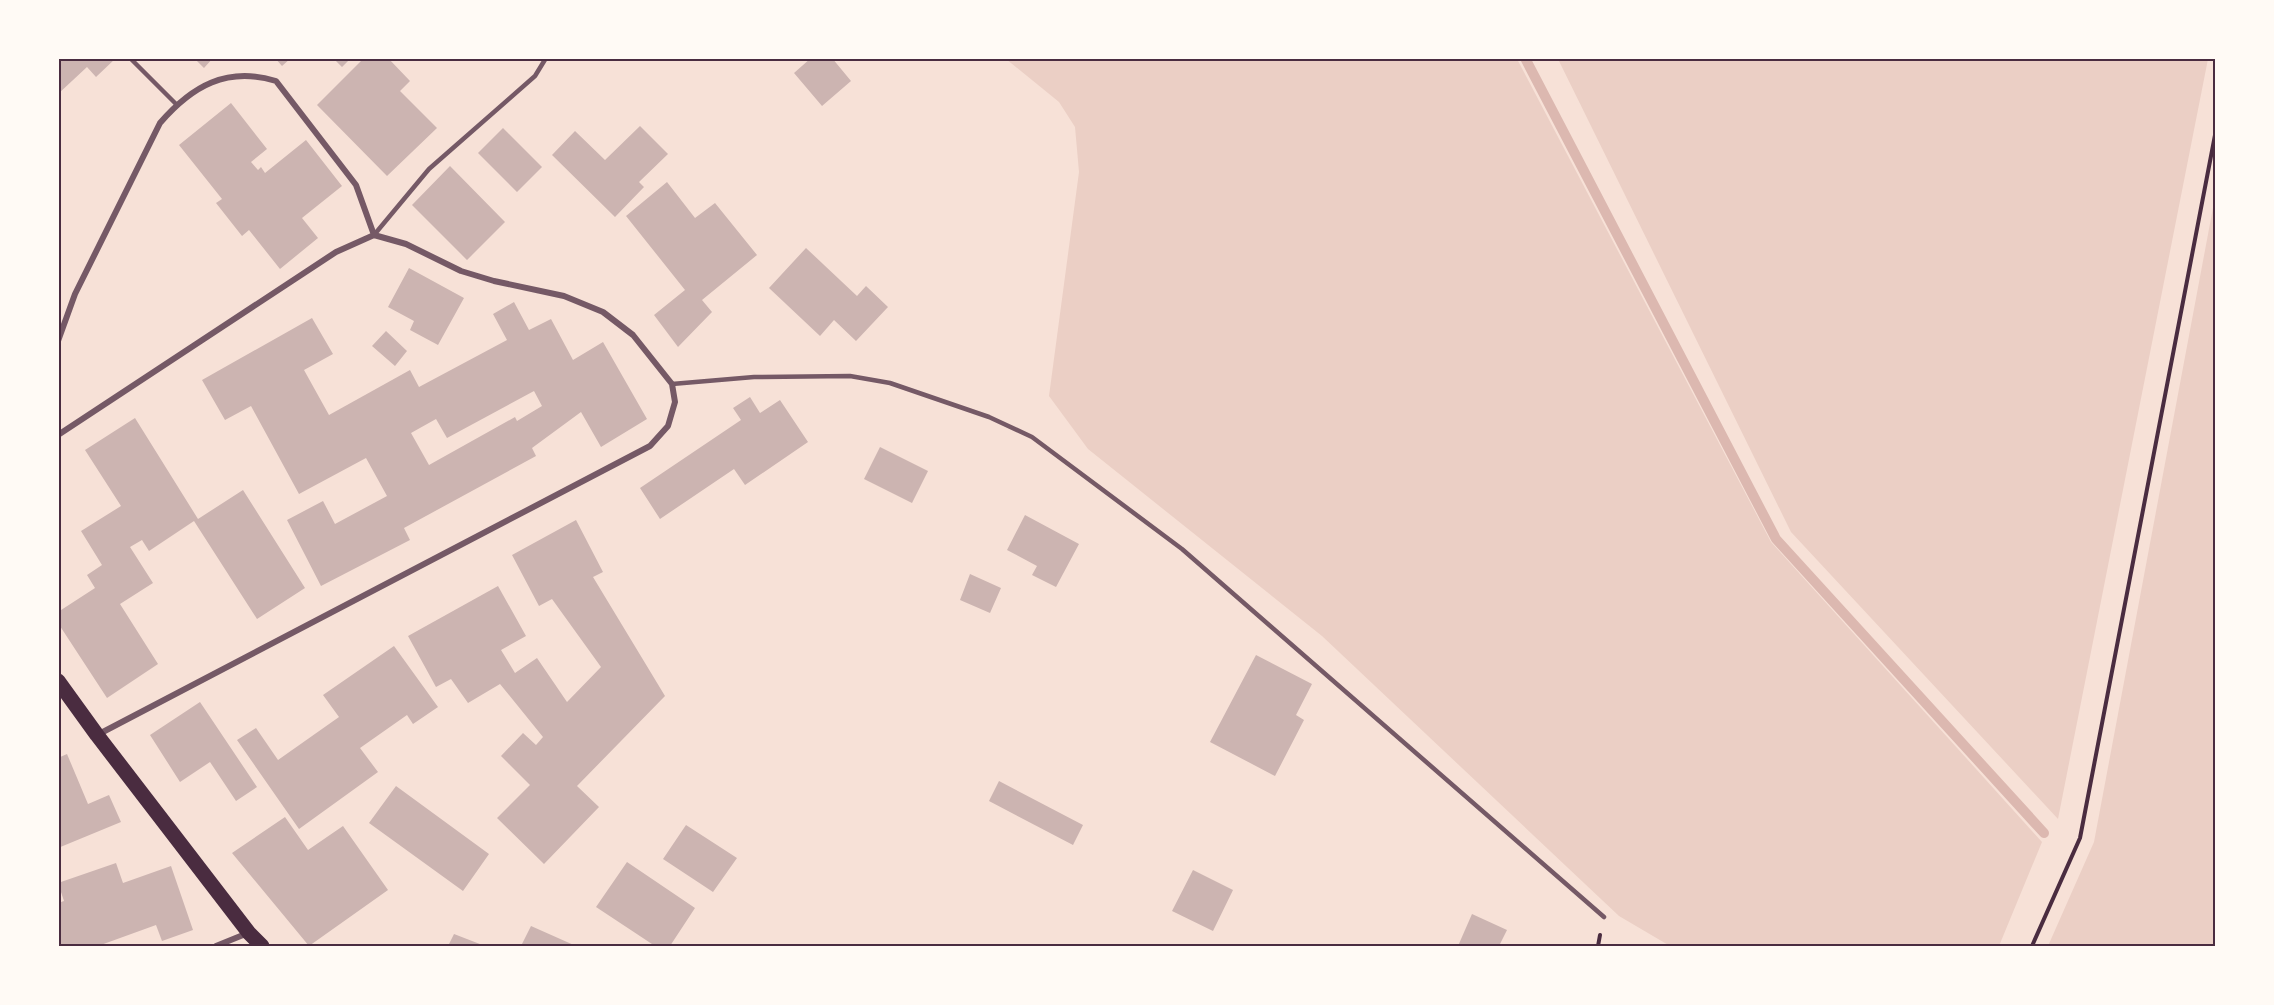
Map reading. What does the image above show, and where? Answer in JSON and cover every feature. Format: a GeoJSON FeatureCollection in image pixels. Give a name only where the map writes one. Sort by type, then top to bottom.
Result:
{"type":"FeatureCollection","features":[{"type":"Feature","properties":{"kind":"main road"},"geometry":{"type":"LineString","coordinates":[[58,681],[249,933],[262,946]]}},
{"type":"Feature","properties":{"kind":"street"},"geometry":{"type":"LineString","coordinates":[[58,340],[75,294],[160,123],[176,104],[208,84],[235,75],[257,75],[276,81],[356,185],[374,235]]}},
{"type":"Feature","properties":{"kind":"street"},"geometry":{"type":"LineString","coordinates":[[58,435],[336,252],[374,235],[406,244],[461,271],[564,297],[603,312],[633,335],[672,384],[675,402],[668,426],[650,446],[97,735]]}},
{"type":"Feature","properties":{"kind":"street"},"geometry":{"type":"LineString","coordinates":[[216,946],[249,933]]}},
{"type":"Feature","properties":{"kind":"lane"},"geometry":{"type":"LineString","coordinates":[[130,58],[176,104]]}},
{"type":"Feature","properties":{"kind":"lane"},"geometry":{"type":"LineString","coordinates":[[374,235],[429,169],[535,76],[546,58]]}},
{"type":"Feature","properties":{"kind":"lane"},"geometry":{"type":"LineString","coordinates":[[672,384],[754,377],[850,376],[890,383],[956,405],[1032,437],[1182,549],[1604,917]]}},
{"type":"Feature","properties":{"kind":"path"},"geometry":{"type":"LineString","coordinates":[[2032,946],[2080,838],[2216,130]]}},
{"type":"Feature","properties":{"kind":"shaded area"},"geometry":{"type":"Polygon","coordinates":[[[1006,59],[1517,59],[1771,542],[2042,842],[1999,946],[1670,946],[1619,916],[1322,636],[1088,449],[1049,396],[1079,172],[1075,127],[1059,102],[1006,59]]]}},
{"type":"Feature","properties":{"kind":"shaded area"},"geometry":{"type":"Polygon","coordinates":[[[1558,59],[2208,59],[2058,819],[1791,532],[1558,59]]]}},
{"type":"Feature","properties":{"kind":"shaded area"},"geometry":{"type":"Polygon","coordinates":[[[2215,197],[2215,946],[2048,946],[2094,842],[2215,197]]]}},
{"type":"Feature","properties":{"kind":"building"},"geometry":{"type":"Polygon","coordinates":[[[58,58],[116,58],[96,77],[87,67],[58,94],[58,58]]]}},
{"type":"Feature","properties":{"kind":"building"},"geometry":{"type":"Polygon","coordinates":[[[194,58],[213,58],[204,68],[194,58]]]}},
{"type":"Feature","properties":{"kind":"building"},"geometry":{"type":"Polygon","coordinates":[[[275,58],[291,58],[282,66],[275,58]]]}},
{"type":"Feature","properties":{"kind":"building"},"geometry":{"type":"Polygon","coordinates":[[[333,58],[351,58],[342,67],[333,58]]]}},
{"type":"Feature","properties":{"kind":"building"},"geometry":{"type":"Polygon","coordinates":[[[364,58],[388,58],[410,81],[400,91],[437,128],[387,176],[317,105],[364,58]]]}},
{"type":"Feature","properties":{"kind":"building"},"geometry":{"type":"Polygon","coordinates":[[[811,58],[832,58],[851,81],[822,106],[794,73],[811,58]]]}},
{"type":"Feature","properties":{"kind":"building"},"geometry":{"type":"Polygon","coordinates":[[[231,103],[267,149],[251,162],[258,170],[261,167],[265,173],[306,140],[342,186],[302,218],[318,238],[280,269],[249,230],[242,236],[216,203],[222,199],[179,145],[231,103]]]}},
{"type":"Feature","properties":{"kind":"building"},"geometry":{"type":"Polygon","coordinates":[[[640,126],[668,154],[639,182],[644,187],[615,217],[552,155],[575,131],[605,160],[640,126]]]}},
{"type":"Feature","properties":{"kind":"building"},"geometry":{"type":"Polygon","coordinates":[[[503,128],[542,167],[517,192],[478,153],[503,128]]]}},
{"type":"Feature","properties":{"kind":"building"},"geometry":{"type":"Polygon","coordinates":[[[450,166],[505,222],[467,260],[412,205],[450,166]]]}},
{"type":"Feature","properties":{"kind":"building"},"geometry":{"type":"Polygon","coordinates":[[[667,182],[695,218],[715,203],[757,255],[702,300],[712,312],[678,347],[654,315],[685,290],[626,216],[667,182]]]}},
{"type":"Feature","properties":{"kind":"building"},"geometry":{"type":"Polygon","coordinates":[[[806,248],[857,296],[866,286],[888,307],[856,341],[834,320],[820,336],[769,288],[806,248]]]}},
{"type":"Feature","properties":{"kind":"building"},"geometry":{"type":"Polygon","coordinates":[[[409,268],[464,298],[438,345],[410,330],[414,321],[388,307],[409,268]]]}},
{"type":"Feature","properties":{"kind":"building"},"geometry":{"type":"Polygon","coordinates":[[[514,302],[529,330],[551,319],[573,360],[603,342],[647,419],[601,447],[581,412],[532,448],[536,456],[404,528],[410,540],[321,586],[287,520],[323,501],[335,524],[387,496],[366,458],[299,494],[251,406],[225,420],[202,380],[312,318],[333,354],[304,370],[329,415],[410,370],[419,387],[507,340],[493,314],[514,302]],[[534,391],[447,438],[436,419],[411,433],[429,465],[515,417],[517,421],[542,406],[534,391]]]}},
{"type":"Feature","properties":{"kind":"building"},"geometry":{"type":"Polygon","coordinates":[[[386,331],[407,351],[395,366],[372,346],[386,331]]]}},
{"type":"Feature","properties":{"kind":"building"},"geometry":{"type":"Polygon","coordinates":[[[750,397],[760,413],[780,400],[808,442],[745,485],[734,469],[660,519],[640,488],[741,420],[733,408],[750,397]]]}},
{"type":"Feature","properties":{"kind":"building"},"geometry":{"type":"Polygon","coordinates":[[[135,418],[198,519],[243,490],[305,588],[257,619],[194,521],[149,551],[142,540],[130,547],[153,583],[120,604],[158,664],[107,698],[58,623],[58,612],[95,588],[87,575],[102,565],[81,531],[121,506],[85,450],[135,418]]]}},
{"type":"Feature","properties":{"kind":"building"},"geometry":{"type":"Polygon","coordinates":[[[880,447],[928,471],[912,503],[864,479],[880,447]]]}},
{"type":"Feature","properties":{"kind":"building"},"geometry":{"type":"Polygon","coordinates":[[[1025,515],[1079,544],[1056,587],[1032,575],[1037,566],[1007,550],[1025,515]]]}},
{"type":"Feature","properties":{"kind":"building"},"geometry":{"type":"Polygon","coordinates":[[[576,520],[603,572],[593,577],[665,696],[577,786],[599,807],[544,864],[497,818],[530,785],[501,756],[523,733],[536,745],[543,737],[500,684],[468,703],[451,679],[436,687],[408,636],[498,586],[526,636],[501,650],[515,673],[537,658],[567,702],[601,667],[552,599],[539,606],[512,555],[576,520]]]}},
{"type":"Feature","properties":{"kind":"building"},"geometry":{"type":"Polygon","coordinates":[[[970,574],[1001,588],[990,613],[960,600],[970,574]]]}},
{"type":"Feature","properties":{"kind":"building"},"geometry":{"type":"Polygon","coordinates":[[[394,646],[438,707],[413,724],[407,715],[360,748],[378,772],[299,829],[237,740],[256,728],[278,760],[339,717],[323,695],[394,646]]]}},
{"type":"Feature","properties":{"kind":"building"},"geometry":{"type":"Polygon","coordinates":[[[1256,655],[1312,684],[1296,715],[1304,720],[1275,776],[1210,742],[1256,655]]]}},
{"type":"Feature","properties":{"kind":"building"},"geometry":{"type":"Polygon","coordinates":[[[200,702],[257,787],[236,801],[210,762],[180,782],[150,735],[200,702]]]}},
{"type":"Feature","properties":{"kind":"building"},"geometry":{"type":"Polygon","coordinates":[[[67,754],[88,804],[109,795],[121,822],[58,848],[58,758],[67,754]]]}},
{"type":"Feature","properties":{"kind":"building"},"geometry":{"type":"Polygon","coordinates":[[[999,781],[1083,825],[1073,845],[989,801],[999,781]]]}},
{"type":"Feature","properties":{"kind":"building"},"geometry":{"type":"Polygon","coordinates":[[[396,786],[489,854],[463,891],[369,823],[396,786]]]}},
{"type":"Feature","properties":{"kind":"building"},"geometry":{"type":"Polygon","coordinates":[[[285,817],[308,850],[343,826],[388,890],[309,946],[232,853],[285,817]]]}},
{"type":"Feature","properties":{"kind":"building"},"geometry":{"type":"Polygon","coordinates":[[[686,825],[737,858],[713,892],[663,859],[686,825]]]}},
{"type":"Feature","properties":{"kind":"building"},"geometry":{"type":"Polygon","coordinates":[[[627,862],[695,908],[670,946],[655,946],[596,907],[627,862]]]}},
{"type":"Feature","properties":{"kind":"building"},"geometry":{"type":"Polygon","coordinates":[[[116,863],[123,883],[171,866],[193,930],[162,941],[156,925],[98,946],[58,946],[58,903],[64,901],[58,883],[116,863]]]}},
{"type":"Feature","properties":{"kind":"building"},"geometry":{"type":"Polygon","coordinates":[[[1193,870],[1233,890],[1213,931],[1172,911],[1193,870]]]}},
{"type":"Feature","properties":{"kind":"building"},"geometry":{"type":"Polygon","coordinates":[[[1472,914],[1507,930],[1499,946],[1458,946],[1472,914]]]}},
{"type":"Feature","properties":{"kind":"building"},"geometry":{"type":"Polygon","coordinates":[[[531,926],[576,946],[521,946],[531,926]]]}},
{"type":"Feature","properties":{"kind":"building"},"geometry":{"type":"Polygon","coordinates":[[[454,934],[485,946],[448,946],[454,934]]]}},
{"type":"Feature","properties":{"kind":"waterway"},"geometry":{"type":"LineString","coordinates":[[1525,58],[1776,539],[2044,833]]}}]}
